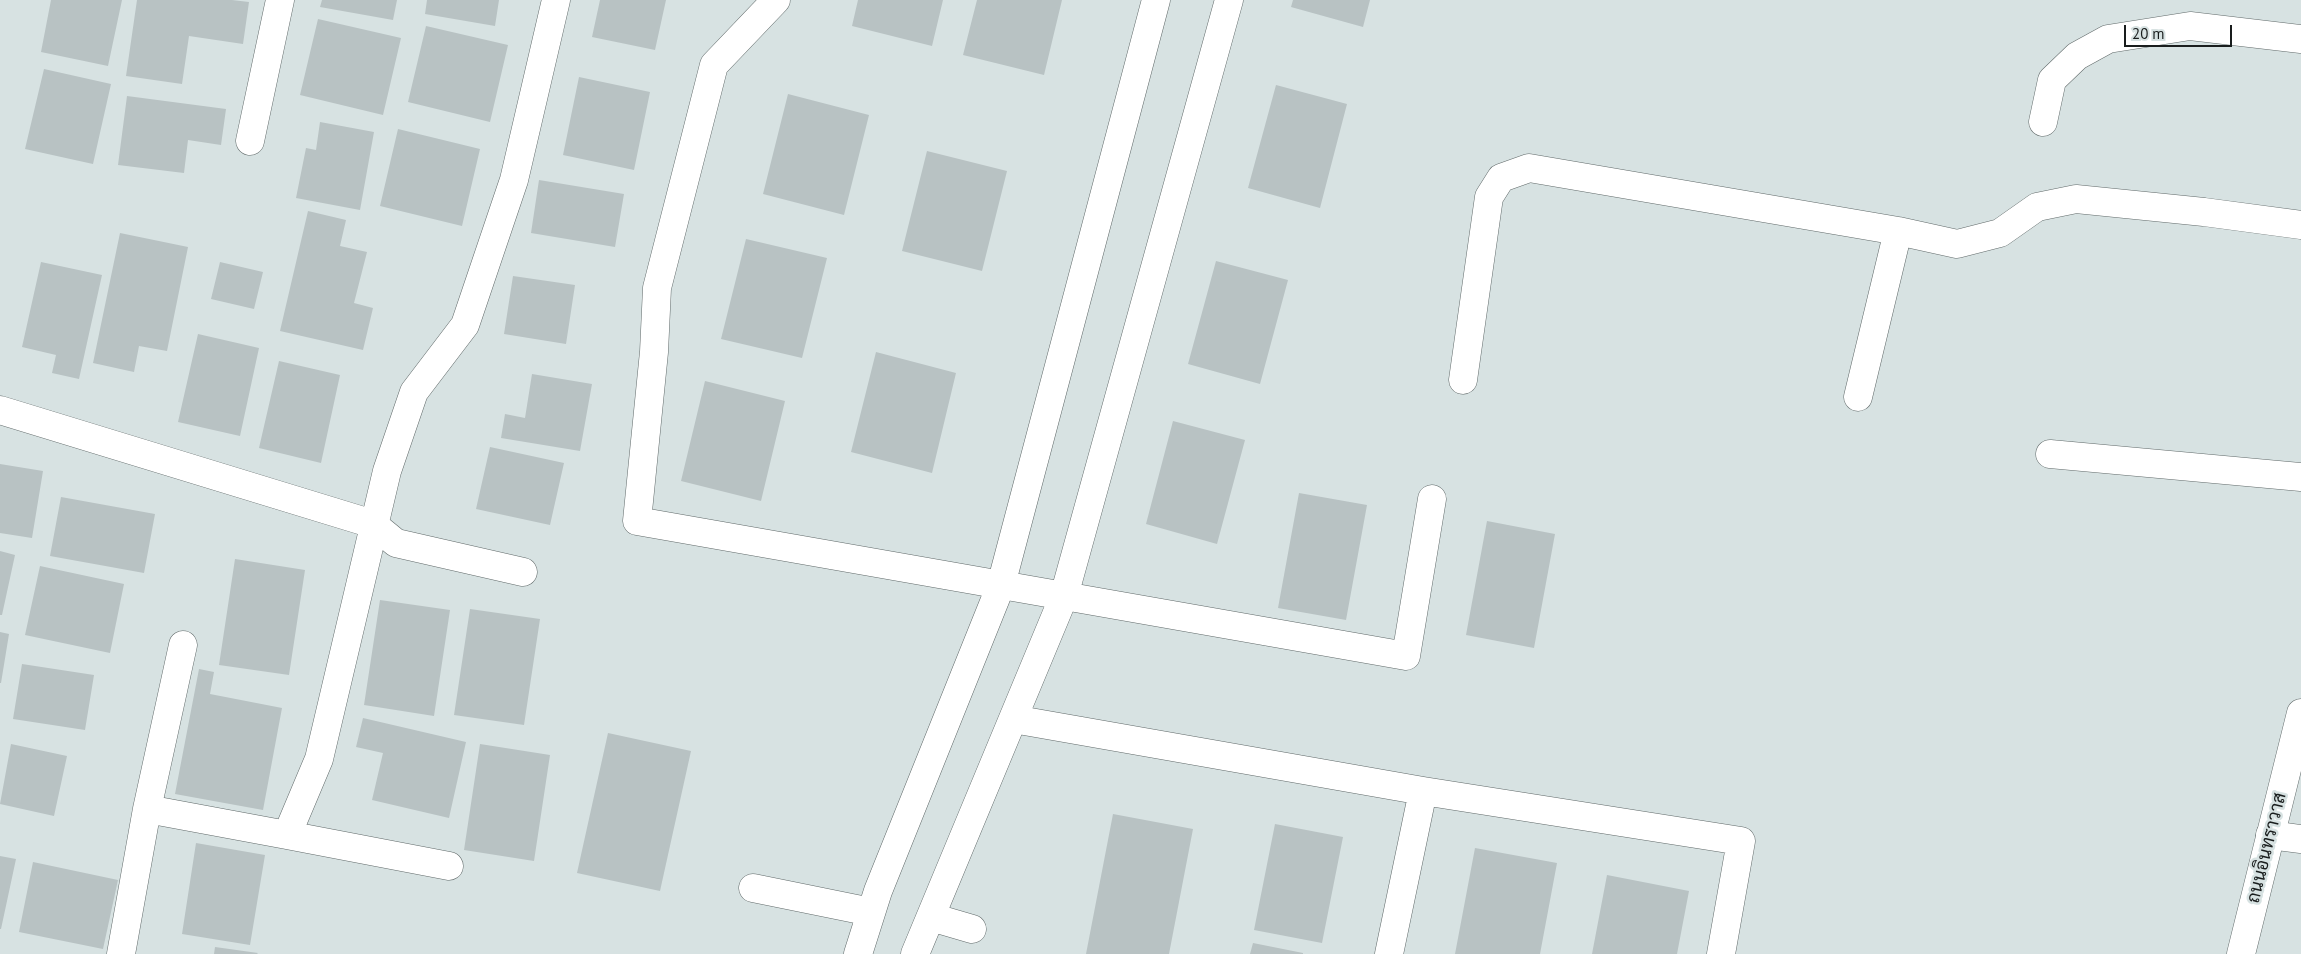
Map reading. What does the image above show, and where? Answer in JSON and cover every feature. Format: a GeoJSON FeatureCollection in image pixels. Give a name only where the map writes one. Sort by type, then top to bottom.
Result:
{"type":"FeatureCollection","features":[{"type":"Feature","properties":{"kind":"street"},"geometry":{"type":"LineString","coordinates":[[250,140],[280,0]]}},
{"type":"Feature","properties":{"kind":"street"},"geometry":{"type":"LineString","coordinates":[[287,835],[319,759],[387,471],[414,392],[465,325],[514,180],[556,0]]}},
{"type":"Feature","properties":{"kind":"street"},"geometry":{"type":"LineString","coordinates":[[776,0],[714,65],[657,288],[654,352],[637,521],[1406,656],[1432,499]]}},
{"type":"Feature","properties":{"kind":"street"},"geometry":{"type":"LineString","coordinates":[[858,954],[871,912],[1001,585],[1156,0]]}},
{"type":"Feature","properties":{"kind":"street"},"geometry":{"type":"LineString","coordinates":[[915,954],[1064,596],[1229,0]]}},
{"type":"Feature","properties":{"kind":"street"},"geometry":{"type":"LineString","coordinates":[[2043,122],[2052,80],[2077,56],[2108,39],[2190,26],[2301,39]]}},
{"type":"Feature","properties":{"kind":"street"},"geometry":{"type":"LineString","coordinates":[[1463,380],[1489,197],[1501,178],[1529,168],[1898,230],[1957,244],[2000,233],[2037,207],[2076,198],[2301,225]]}},
{"type":"Feature","properties":{"kind":"street"},"geometry":{"type":"LineString","coordinates":[[1858,396],[1898,230]]}},
{"type":"Feature","properties":{"kind":"street"},"geometry":{"type":"LineString","coordinates":[[0,410],[374,524],[396,543],[523,572]]}},
{"type":"Feature","properties":{"kind":"street"},"geometry":{"type":"LineString","coordinates":[[2050,454],[2301,477]]}},
{"type":"Feature","properties":{"kind":"street"},"geometry":{"type":"LineString","coordinates":[[121,954],[147,809],[183,646]]}},
{"type":"Feature","properties":{"kind":"street","name":"ถนนอินทราวาส"},"geometry":{"type":"LineString","coordinates":[[2241,954],[2301,713]]}},
{"type":"Feature","properties":{"kind":"street"},"geometry":{"type":"LineString","coordinates":[[1013,719],[1423,791],[1740,841],[1722,954]]}},
{"type":"Feature","properties":{"kind":"street"},"geometry":{"type":"LineString","coordinates":[[1389,954],[1423,791]]}},
{"type":"Feature","properties":{"kind":"street"},"geometry":{"type":"LineString","coordinates":[[147,809],[448,866]]}},
{"type":"Feature","properties":{"kind":"street"},"geometry":{"type":"LineString","coordinates":[[2270,834],[2301,839]]}},
{"type":"Feature","properties":{"kind":"street"},"geometry":{"type":"LineString","coordinates":[[753,888],[871,912]]}},
{"type":"Feature","properties":{"kind":"street"},"geometry":{"type":"LineString","coordinates":[[931,917],[972,930]]}},
{"type":"Feature","properties":{"kind":"building"},"geometry":{"type":"Polygon","coordinates":[[[51,0],[122,0],[108,66],[41,52],[51,0]]]}},
{"type":"Feature","properties":{"kind":"building"},"geometry":{"type":"Polygon","coordinates":[[[137,0],[232,0],[249,2],[243,44],[189,36],[182,84],[126,76],[137,0]]]}},
{"type":"Feature","properties":{"kind":"building"},"geometry":{"type":"Polygon","coordinates":[[[322,0],[397,0],[393,20],[320,7],[322,0]]]}},
{"type":"Feature","properties":{"kind":"building"},"geometry":{"type":"Polygon","coordinates":[[[427,0],[499,0],[495,26],[425,14],[427,0]]]}},
{"type":"Feature","properties":{"kind":"building"},"geometry":{"type":"Polygon","coordinates":[[[600,0],[666,0],[655,50],[592,37],[600,0]]]}},
{"type":"Feature","properties":{"kind":"building"},"geometry":{"type":"Polygon","coordinates":[[[858,0],[943,0],[932,46],[852,26],[858,0]]]}},
{"type":"Feature","properties":{"kind":"building"},"geometry":{"type":"Polygon","coordinates":[[[977,0],[1062,0],[1044,75],[963,55],[977,0]]]}},
{"type":"Feature","properties":{"kind":"building"},"geometry":{"type":"Polygon","coordinates":[[[1293,0],[1370,0],[1363,27],[1291,7],[1293,0]]]}},
{"type":"Feature","properties":{"kind":"building"},"geometry":{"type":"Polygon","coordinates":[[[318,19],[401,38],[383,115],[300,95],[318,19]]]}},
{"type":"Feature","properties":{"kind":"building"},"geometry":{"type":"Polygon","coordinates":[[[426,26],[508,45],[490,122],[408,102],[426,26]]]}},
{"type":"Feature","properties":{"kind":"building"},"geometry":{"type":"Polygon","coordinates":[[[44,69],[111,84],[93,164],[25,149],[44,69]]]}},
{"type":"Feature","properties":{"kind":"building"},"geometry":{"type":"Polygon","coordinates":[[[579,77],[650,92],[634,170],[563,155],[579,77]]]}},
{"type":"Feature","properties":{"kind":"building"},"geometry":{"type":"Polygon","coordinates":[[[1276,85],[1347,104],[1320,208],[1248,188],[1276,85]]]}},
{"type":"Feature","properties":{"kind":"building"},"geometry":{"type":"Polygon","coordinates":[[[788,94],[869,115],[844,215],[763,194],[788,94]]]}},
{"type":"Feature","properties":{"kind":"building"},"geometry":{"type":"Polygon","coordinates":[[[127,96],[226,109],[221,145],[188,140],[184,173],[118,165],[127,96]]]}},
{"type":"Feature","properties":{"kind":"building"},"geometry":{"type":"Polygon","coordinates":[[[320,122],[374,132],[360,210],[296,198],[306,148],[316,150],[320,122]]]}},
{"type":"Feature","properties":{"kind":"building"},"geometry":{"type":"Polygon","coordinates":[[[398,129],[480,149],[462,226],[380,206],[398,129]]]}},
{"type":"Feature","properties":{"kind":"building"},"geometry":{"type":"Polygon","coordinates":[[[927,151],[1007,171],[982,271],[902,251],[927,151]]]}},
{"type":"Feature","properties":{"kind":"building"},"geometry":{"type":"Polygon","coordinates":[[[539,180],[624,194],[615,247],[531,233],[539,180]]]}},
{"type":"Feature","properties":{"kind":"building"},"geometry":{"type":"Polygon","coordinates":[[[308,211],[346,220],[340,246],[367,252],[354,303],[373,308],[363,350],[280,331],[308,211]]]}},
{"type":"Feature","properties":{"kind":"building"},"geometry":{"type":"Polygon","coordinates":[[[120,233],[188,247],[167,351],[139,346],[134,372],[93,363],[120,233]]]}},
{"type":"Feature","properties":{"kind":"building"},"geometry":{"type":"Polygon","coordinates":[[[746,239],[827,258],[802,358],[721,339],[746,239]]]}},
{"type":"Feature","properties":{"kind":"building"},"geometry":{"type":"Polygon","coordinates":[[[1216,261],[1288,280],[1260,384],[1188,364],[1216,261]]]}},
{"type":"Feature","properties":{"kind":"building"},"geometry":{"type":"Polygon","coordinates":[[[41,262],[102,275],[79,379],[52,373],[56,355],[22,347],[41,262]]]}},
{"type":"Feature","properties":{"kind":"building"},"geometry":{"type":"Polygon","coordinates":[[[220,262],[263,272],[254,309],[211,299],[220,262]]]}},
{"type":"Feature","properties":{"kind":"building"},"geometry":{"type":"Polygon","coordinates":[[[513,276],[575,285],[566,344],[504,334],[513,276]]]}},
{"type":"Feature","properties":{"kind":"building"},"geometry":{"type":"Polygon","coordinates":[[[198,334],[259,348],[240,436],[178,422],[198,334]]]}},
{"type":"Feature","properties":{"kind":"building"},"geometry":{"type":"Polygon","coordinates":[[[876,352],[956,373],[932,473],[851,452],[876,352]]]}},
{"type":"Feature","properties":{"kind":"building"},"geometry":{"type":"Polygon","coordinates":[[[279,361],[340,375],[321,463],[259,448],[279,361]]]}},
{"type":"Feature","properties":{"kind":"building"},"geometry":{"type":"Polygon","coordinates":[[[532,374],[592,384],[580,451],[501,438],[505,414],[525,418],[532,374]]]}},
{"type":"Feature","properties":{"kind":"building"},"geometry":{"type":"Polygon","coordinates":[[[705,381],[785,401],[761,501],[681,481],[705,381]]]}},
{"type":"Feature","properties":{"kind":"building"},"geometry":{"type":"Polygon","coordinates":[[[1173,421],[1245,440],[1217,544],[1146,524],[1173,421]]]}},
{"type":"Feature","properties":{"kind":"building"},"geometry":{"type":"Polygon","coordinates":[[[490,447],[564,463],[550,525],[476,509],[490,447]]]}},
{"type":"Feature","properties":{"kind":"building"},"geometry":{"type":"Polygon","coordinates":[[[0,464],[43,471],[32,538],[0,533],[0,464]]]}},
{"type":"Feature","properties":{"kind":"building"},"geometry":{"type":"Polygon","coordinates":[[[1299,493],[1367,505],[1346,620],[1278,608],[1299,493]]]}},
{"type":"Feature","properties":{"kind":"building"},"geometry":{"type":"Polygon","coordinates":[[[61,497],[155,514],[144,573],[50,556],[61,497]]]}},
{"type":"Feature","properties":{"kind":"building"},"geometry":{"type":"Polygon","coordinates":[[[1487,521],[1555,534],[1534,648],[1466,635],[1487,521]]]}},
{"type":"Feature","properties":{"kind":"building"},"geometry":{"type":"Polygon","coordinates":[[[0,551],[15,555],[2,615],[0,615],[0,551]]]}},
{"type":"Feature","properties":{"kind":"building"},"geometry":{"type":"Polygon","coordinates":[[[235,559],[305,570],[289,675],[219,665],[235,559]]]}},
{"type":"Feature","properties":{"kind":"building"},"geometry":{"type":"Polygon","coordinates":[[[40,566],[124,584],[110,653],[25,635],[40,566]]]}},
{"type":"Feature","properties":{"kind":"building"},"geometry":{"type":"Polygon","coordinates":[[[380,600],[450,610],[434,716],[364,705],[380,600]]]}},
{"type":"Feature","properties":{"kind":"building"},"geometry":{"type":"Polygon","coordinates":[[[470,609],[540,619],[524,725],[454,715],[470,609]]]}},
{"type":"Feature","properties":{"kind":"building"},"geometry":{"type":"Polygon","coordinates":[[[0,632],[9,634],[1,683],[0,683],[0,632]]]}},
{"type":"Feature","properties":{"kind":"building"},"geometry":{"type":"Polygon","coordinates":[[[22,664],[94,675],[85,730],[13,719],[22,664]]]}},
{"type":"Feature","properties":{"kind":"building"},"geometry":{"type":"Polygon","coordinates":[[[199,669],[214,672],[210,694],[282,708],[263,810],[175,794],[199,669]]]}},
{"type":"Feature","properties":{"kind":"building"},"geometry":{"type":"Polygon","coordinates":[[[363,718],[466,742],[449,818],[372,800],[383,753],[356,747],[363,718]]]}},
{"type":"Feature","properties":{"kind":"building"},"geometry":{"type":"Polygon","coordinates":[[[608,733],[691,751],[660,891],[577,873],[608,733]]]}},
{"type":"Feature","properties":{"kind":"building"},"geometry":{"type":"Polygon","coordinates":[[[11,744],[67,756],[54,816],[0,804],[11,744]]]}},
{"type":"Feature","properties":{"kind":"building"},"geometry":{"type":"Polygon","coordinates":[[[480,744],[550,755],[534,861],[464,850],[480,744]]]}},
{"type":"Feature","properties":{"kind":"building"},"geometry":{"type":"Polygon","coordinates":[[[1113,814],[1193,829],[1169,954],[1086,954],[1113,814]]]}},
{"type":"Feature","properties":{"kind":"building"},"geometry":{"type":"Polygon","coordinates":[[[1275,824],[1343,837],[1322,943],[1254,930],[1275,824]]]}},
{"type":"Feature","properties":{"kind":"building"},"geometry":{"type":"Polygon","coordinates":[[[196,843],[265,855],[250,945],[182,934],[196,843]]]}},
{"type":"Feature","properties":{"kind":"building"},"geometry":{"type":"Polygon","coordinates":[[[1475,848],[1557,863],[1540,954],[1455,954],[1475,848]]]}},
{"type":"Feature","properties":{"kind":"building"},"geometry":{"type":"Polygon","coordinates":[[[0,856],[16,859],[1,929],[0,929],[0,856]]]}},
{"type":"Feature","properties":{"kind":"building"},"geometry":{"type":"Polygon","coordinates":[[[33,862],[118,880],[103,949],[19,932],[33,862]]]}},
{"type":"Feature","properties":{"kind":"building"},"geometry":{"type":"Polygon","coordinates":[[[1607,875],[1689,891],[1677,954],[1592,954],[1607,875]]]}},
{"type":"Feature","properties":{"kind":"building"},"geometry":{"type":"Polygon","coordinates":[[[1253,943],[1303,953],[1303,954],[1250,954],[1253,943]]]}},
{"type":"Feature","properties":{"kind":"building"},"geometry":{"type":"Polygon","coordinates":[[[215,947],[258,953],[214,954],[215,947]]]}}]}
